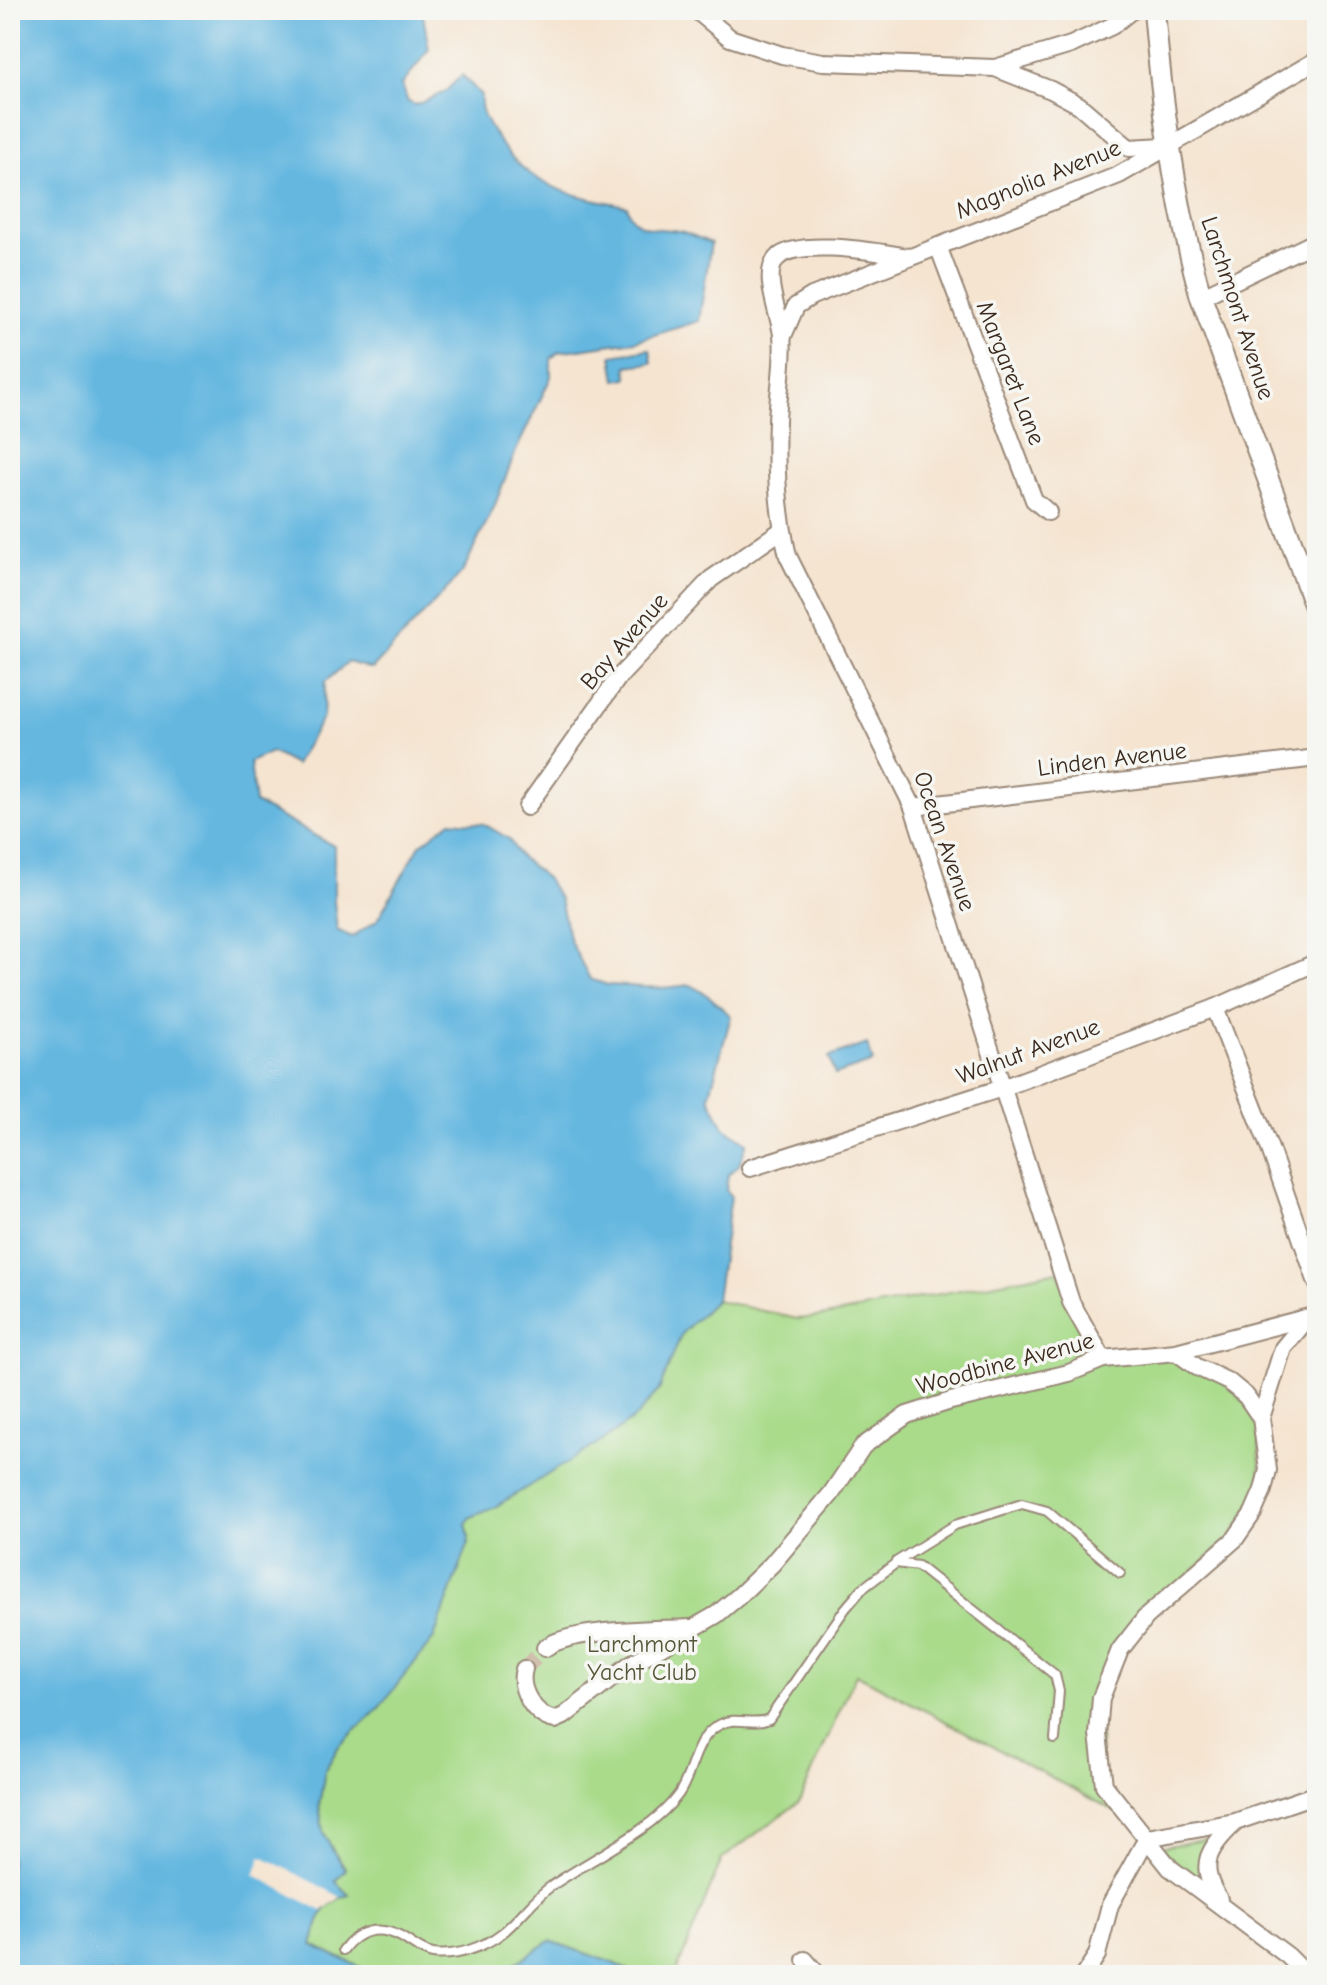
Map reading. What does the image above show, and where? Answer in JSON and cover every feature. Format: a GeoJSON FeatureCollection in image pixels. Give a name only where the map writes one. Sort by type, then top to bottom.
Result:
{"type":"FeatureCollection","features":[{"type":"Feature","properties":{"kind":"street"},"geometry":{"type":"LineString","coordinates":[[696,10],[730,38],[782,55],[823,62],[995,68],[1071,45],[1112,26],[1132,10]]}},
{"type":"Feature","properties":{"kind":"street","name":"Larchmont Avenue"},"geometry":{"type":"LineString","coordinates":[[1154,10],[1177,204],[1201,297],[1317,612]]}},
{"type":"Feature","properties":{"kind":"street","name":"Magnolia Avenue"},"geometry":{"type":"LineString","coordinates":[[783,337],[796,306],[812,296],[1119,175],[1317,60]]}},
{"type":"Feature","properties":{"kind":"street"},"geometry":{"type":"LineString","coordinates":[[995,68],[1051,90],[1079,105],[1129,148],[1170,146]]}},
{"type":"Feature","properties":{"kind":"street"},"geometry":{"type":"LineString","coordinates":[[1201,297],[1317,241]]}},
{"type":"Feature","properties":{"kind":"street","name":"Margaret Lane"},"geometry":{"type":"LineString","coordinates":[[938,246],[1034,500],[1048,512]]}},
{"type":"Feature","properties":{"kind":"street"},"geometry":{"type":"LineString","coordinates":[[783,337],[770,275],[774,262],[781,255],[801,249],[864,250],[910,257]]}},
{"type":"Feature","properties":{"kind":"street","name":"Ocean Avenue"},"geometry":{"type":"LineString","coordinates":[[783,337],[777,424],[782,530],[788,556],[913,807],[1071,1302],[1103,1359]]}},
{"type":"Feature","properties":{"kind":"street","name":"Bay Avenue"},"geometry":{"type":"LineString","coordinates":[[527,807],[618,678],[711,579],[782,530]]}},
{"type":"Feature","properties":{"kind":"street","name":"Linden Avenue"},"geometry":{"type":"LineString","coordinates":[[913,807],[1317,758]]}},
{"type":"Feature","properties":{"kind":"street","name":"Walnut Avenue"},"geometry":{"type":"LineString","coordinates":[[750,1168],[1002,1088],[1215,1008],[1317,962]]}},
{"type":"Feature","properties":{"kind":"street"},"geometry":{"type":"LineString","coordinates":[[1215,1008],[1270,1149],[1317,1283]]}},
{"type":"Feature","properties":{"kind":"street"},"geometry":{"type":"LineString","coordinates":[[1307,1975],[1288,1956],[1170,1868],[1104,1785],[1098,1734],[1101,1698],[1120,1650],[1146,1617],[1235,1539],[1253,1513],[1268,1470],[1261,1418],[1283,1348],[1313,1317]]}},
{"type":"Feature","properties":{"kind":"street","name":"Woodbine Avenue"},"geometry":{"type":"LineString","coordinates":[[524,1669],[521,1680],[538,1712],[555,1720],[564,1716],[629,1665],[727,1605],[772,1564],[831,1494],[863,1446],[907,1415],[951,1401],[1069,1373],[1103,1359],[1176,1352],[1313,1317]]}},
{"type":"Feature","properties":{"kind":"street"},"geometry":{"type":"LineString","coordinates":[[1176,1352],[1197,1367],[1229,1382],[1246,1396],[1261,1418]]}},
{"type":"Feature","properties":{"kind":"street"},"geometry":{"type":"LineString","coordinates":[[545,1648],[554,1642],[582,1636],[695,1627]]}},
{"type":"Feature","properties":{"kind":"street"},"geometry":{"type":"LineString","coordinates":[[1147,1838],[1235,1822],[1317,1794]]}},
{"type":"Feature","properties":{"kind":"street"},"geometry":{"type":"LineString","coordinates":[[1224,1907],[1209,1884],[1207,1866],[1216,1840],[1235,1822]]}},
{"type":"Feature","properties":{"kind":"street"},"geometry":{"type":"LineString","coordinates":[[1084,1975],[1097,1955],[1110,1905],[1147,1838]]}},
{"type":"Feature","properties":{"kind":"street"},"geometry":{"type":"LineString","coordinates":[[805,1960],[818,1975]]}},
{"type":"Feature","properties":{"kind":"lane"},"geometry":{"type":"LineString","coordinates":[[343,1950],[356,1935],[365,1931],[397,1935],[422,1951],[436,1954],[457,1953],[483,1945],[502,1933],[548,1889],[655,1818],[678,1796],[707,1735],[721,1723],[737,1720],[762,1722],[769,1719],[862,1589],[955,1525],[1022,1504],[1047,1511],[1120,1573]]}},
{"type":"Feature","properties":{"kind":"lane"},"geometry":{"type":"LineString","coordinates":[[896,1563],[918,1566],[1055,1675],[1059,1691],[1055,1739]]}},
{"type":"Feature","properties":{"kind":"green space","name":"Larchmont Yacht Club"},"geometry":{"type":"Polygon","coordinates":[[[1058,1271],[1102,1361],[1175,1356],[1227,1383],[1258,1418],[1261,1487],[1231,1537],[1152,1608],[1099,1694],[1101,1784],[1128,1818],[856,1674],[799,1802],[722,1859],[675,1975],[636,1975],[613,1963],[550,1941],[493,1975],[377,1975],[312,1945],[322,1911],[341,1897],[335,1881],[346,1868],[323,1831],[319,1805],[325,1770],[339,1746],[377,1710],[434,1638],[469,1536],[466,1524],[471,1517],[493,1508],[659,1390],[682,1332],[716,1300],[797,1319],[1058,1271]]]}},
{"type":"Feature","properties":{"kind":"green space"},"geometry":{"type":"Polygon","coordinates":[[[1210,1839],[1205,1882],[1179,1866],[1160,1847],[1210,1839]]]}},
{"type":"Feature","properties":{"kind":"water"},"geometry":{"type":"Polygon","coordinates":[[[10,10],[426,10],[423,15],[429,49],[402,85],[408,102],[416,105],[445,92],[462,75],[481,95],[483,113],[498,140],[511,157],[539,180],[571,193],[627,206],[635,221],[648,228],[680,231],[711,243],[699,321],[635,341],[558,352],[551,359],[551,377],[462,573],[372,669],[348,662],[325,682],[323,717],[295,765],[271,752],[250,762],[255,803],[334,846],[337,930],[352,937],[377,920],[420,845],[451,821],[484,824],[509,839],[520,857],[546,878],[560,900],[570,941],[590,979],[608,985],[662,988],[691,985],[731,1016],[709,1097],[724,1127],[747,1143],[739,1165],[728,1175],[726,1190],[731,1197],[716,1300],[682,1333],[659,1390],[637,1416],[604,1440],[493,1508],[471,1517],[466,1524],[468,1545],[434,1638],[377,1710],[339,1746],[325,1770],[319,1805],[323,1831],[346,1869],[335,1881],[349,1895],[327,1908],[319,1920],[312,1945],[377,1975],[10,1975],[10,10]]]}},
{"type":"Feature","properties":{"kind":"water"},"geometry":{"type":"Polygon","coordinates":[[[650,349],[652,363],[627,366],[628,378],[616,380],[612,355],[650,349]]]}},
{"type":"Feature","properties":{"kind":"water"},"geometry":{"type":"Polygon","coordinates":[[[867,1044],[873,1062],[835,1075],[829,1057],[867,1044]]]}},
{"type":"Feature","properties":{"kind":"water"},"geometry":{"type":"Polygon","coordinates":[[[550,1941],[613,1963],[636,1975],[493,1975],[550,1941]]]}},
{"type":"Feature","properties":{"kind":"pier"},"geometry":{"type":"Polygon","coordinates":[[[262,1856],[341,1897],[322,1911],[255,1875],[262,1856]]]}},
{"type":"Feature","properties":{"kind":"tunnel"},"geometry":{"type":"LineString","coordinates":[[524,1669],[545,1648]]}}]}
